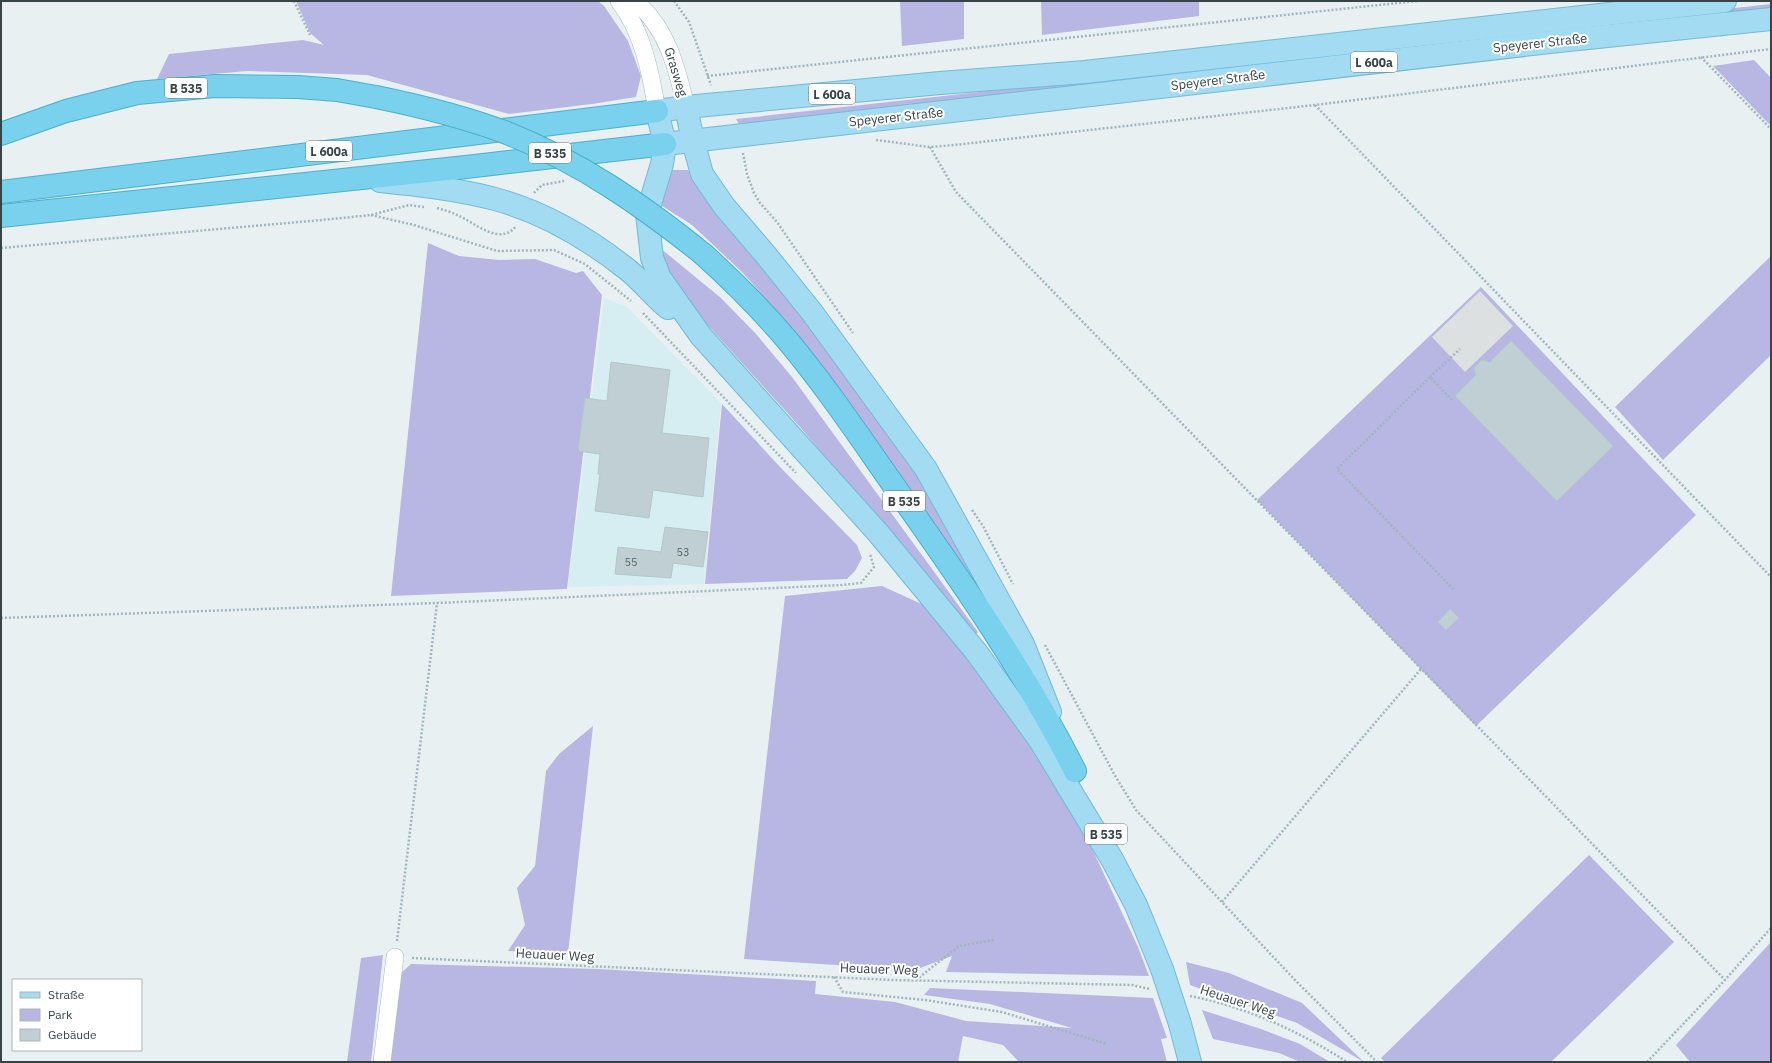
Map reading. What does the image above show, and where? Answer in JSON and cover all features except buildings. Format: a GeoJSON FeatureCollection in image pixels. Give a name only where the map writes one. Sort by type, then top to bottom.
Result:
{"type":"FeatureCollection","features":[{"type":"Feature","properties":{"kind":"highway","name":"B 535"},"geometry":{"type":"LineString","coordinates":[[1,134],[66,111],[137,93],[215,86],[298,87],[337,90],[426,108],[469,120],[507,133],[574,164],[631,199],[703,254],[755,304],[788,341],[818,380],[923,528],[1012,657],[1059,738],[1075,771]]}},
{"type":"Feature","properties":{"kind":"highway","name":"L 600a"},"geometry":{"type":"LineString","coordinates":[[1,192],[657,111]]}},
{"type":"Feature","properties":{"kind":"highway","name":"L 600a"},"geometry":{"type":"LineString","coordinates":[[353,178],[665,144]]}},
{"type":"Feature","properties":{"kind":"highway","name":"B 535"},"geometry":{"type":"LineString","coordinates":[[1,216],[353,178]]}},
{"type":"Feature","properties":{"kind":"main road","name":"Speyerer Straße"},"geometry":{"type":"LineString","coordinates":[[657,111],[940,83],[1085,72],[1725,1]]}},
{"type":"Feature","properties":{"kind":"main road","name":"Speyerer Straße"},"geometry":{"type":"LineString","coordinates":[[665,144],[1559,41],[1771,19]]}},
{"type":"Feature","properties":{"kind":"main road"},"geometry":{"type":"LineString","coordinates":[[686,107],[702,174],[724,206],[811,311],[926,469],[1023,644],[1075,771]]}},
{"type":"Feature","properties":{"kind":"main road"},"geometry":{"type":"LineString","coordinates":[[657,111],[665,144],[662,164],[648,214],[652,258],[660,278],[701,336]]}},
{"type":"Feature","properties":{"kind":"main road","name":"B 535"},"geometry":{"type":"LineString","coordinates":[[353,178],[463,191],[519,207],[572,232],[608,256],[629,271],[665,306],[701,336],[880,534],[977,653],[1042,742],[1133,898]]}},
{"type":"Feature","properties":{"kind":"main road","name":"B 535"},"geometry":{"type":"LineString","coordinates":[[1075,771],[1114,850],[1162,969],[1180,1024],[1190,1062]]}},
{"type":"Feature","properties":{"kind":"street","name":"Grasweg"},"geometry":{"type":"LineString","coordinates":[[619,1],[639,39],[651,73],[657,111]]}},
{"type":"Feature","properties":{"kind":"street","name":"Grasweg"},"geometry":{"type":"LineString","coordinates":[[635,1],[655,23],[668,45],[676,66],[686,107]]}},
{"type":"Feature","properties":{"kind":"street"},"geometry":{"type":"LineString","coordinates":[[382,1062],[395,957]]}},
{"type":"Feature","properties":{"kind":"path"},"geometry":{"type":"LineString","coordinates":[[294,1],[310,35]]}},
{"type":"Feature","properties":{"kind":"path"},"geometry":{"type":"LineString","coordinates":[[674,1],[689,22],[707,76],[1417,1]]}},
{"type":"Feature","properties":{"kind":"path"},"geometry":{"type":"LineString","coordinates":[[869,141],[902,142],[930,147],[1315,105],[1771,49]]}},
{"type":"Feature","properties":{"kind":"path"},"geometry":{"type":"LineString","coordinates":[[1701,57],[1771,128]]}},
{"type":"Feature","properties":{"kind":"path"},"geometry":{"type":"LineString","coordinates":[[1315,105],[1771,577]]}},
{"type":"Feature","properties":{"kind":"path"},"geometry":{"type":"LineString","coordinates":[[930,147],[956,192],[1725,980]]}},
{"type":"Feature","properties":{"kind":"path"},"geometry":{"type":"LineString","coordinates":[[751,154],[743,155],[747,174],[754,193],[760,203],[778,222],[855,337]]}},
{"type":"Feature","properties":{"kind":"path"},"geometry":{"type":"LineString","coordinates":[[1,248],[371,215],[409,206],[429,207]]}},
{"type":"Feature","properties":{"kind":"path"},"geometry":{"type":"LineString","coordinates":[[435,208],[458,215],[484,230],[498,234],[506,233],[514,228],[520,220]]}},
{"type":"Feature","properties":{"kind":"path"},"geometry":{"type":"LineString","coordinates":[[371,215],[414,225],[497,251],[554,250],[585,264],[632,301]]}},
{"type":"Feature","properties":{"kind":"path"},"geometry":{"type":"LineString","coordinates":[[642,312],[797,474]]}},
{"type":"Feature","properties":{"kind":"path"},"geometry":{"type":"LineString","coordinates":[[1453,590],[1337,469],[1460,349]]}},
{"type":"Feature","properties":{"kind":"path"},"geometry":{"type":"LineString","coordinates":[[1430,377],[1452,400]]}},
{"type":"Feature","properties":{"kind":"path"},"geometry":{"type":"LineString","coordinates":[[970,507],[983,526],[1014,585]]}},
{"type":"Feature","properties":{"kind":"path"},"geometry":{"type":"LineString","coordinates":[[1,618],[437,603],[842,585],[861,582],[874,566],[869,549]]}},
{"type":"Feature","properties":{"kind":"path"},"geometry":{"type":"LineString","coordinates":[[395,957],[437,603]]}},
{"type":"Feature","properties":{"kind":"path"},"geometry":{"type":"LineString","coordinates":[[1042,639],[1128,798],[1160,837],[1293,978],[1378,1062]]}},
{"type":"Feature","properties":{"kind":"path"},"geometry":{"type":"LineString","coordinates":[[1222,902],[1422,669]]}},
{"type":"Feature","properties":{"kind":"path"},"geometry":{"type":"LineString","coordinates":[[1647,1062],[1725,980],[1771,928]]}},
{"type":"Feature","properties":{"kind":"path"},"geometry":{"type":"LineString","coordinates":[[915,980],[959,946],[994,940]]}},
{"type":"Feature","properties":{"kind":"path","name":"Heuauer Weg"},"geometry":{"type":"LineString","coordinates":[[395,957],[834,977],[1132,985],[1153,989]]}},
{"type":"Feature","properties":{"kind":"path"},"geometry":{"type":"LineString","coordinates":[[834,977],[843,992],[925,1000],[1002,1012],[1107,1044]]}},
{"type":"Feature","properties":{"kind":"path","name":"Heuauer Weg"},"geometry":{"type":"LineString","coordinates":[[1189,996],[1211,1000],[1278,1024],[1322,1046],[1347,1062]]}},
{"type":"Feature","properties":{"kind":"shaded area"},"geometry":{"type":"Polygon","coordinates":[[[1480,291],[1513,326],[1465,372],[1432,337],[1480,291]]]}},
{"type":"Feature","properties":{"kind":"shaded area"},"geometry":{"type":"Polygon","coordinates":[[[604,298],[626,306],[721,403],[704,584],[568,587],[604,298]]]}},
{"type":"Feature","properties":{"kind":"green space"},"geometry":{"type":"Polygon","coordinates":[[[296,1],[598,1],[604,6],[628,41],[641,76],[636,97],[509,114],[367,75],[247,71],[157,79],[169,54],[303,40],[324,45],[310,33],[296,1]]]}},
{"type":"Feature","properties":{"kind":"green space"},"geometry":{"type":"Polygon","coordinates":[[[900,1],[964,1],[964,39],[902,46],[900,1]]]}},
{"type":"Feature","properties":{"kind":"green space"},"geometry":{"type":"Polygon","coordinates":[[[1041,1],[1199,1],[1199,16],[1042,35],[1041,1]]]}},
{"type":"Feature","properties":{"kind":"green space"},"geometry":{"type":"Polygon","coordinates":[[[1771,4],[1771,10],[740,126],[736,119],[1771,4]]]}},
{"type":"Feature","properties":{"kind":"green space"},"geometry":{"type":"Polygon","coordinates":[[[1754,60],[1771,78],[1771,126],[1713,66],[1754,60]]]}},
{"type":"Feature","properties":{"kind":"green space"},"geometry":{"type":"Polygon","coordinates":[[[670,170],[688,170],[711,205],[754,254],[869,402],[928,492],[999,616],[995,619],[854,409],[796,333],[743,273],[692,225],[659,204],[670,170]]]}},
{"type":"Feature","properties":{"kind":"green space"},"geometry":{"type":"Polygon","coordinates":[[[428,243],[459,256],[499,260],[535,259],[576,273],[583,271],[602,295],[567,589],[391,596],[428,243]]]}},
{"type":"Feature","properties":{"kind":"green space"},"geometry":{"type":"Polygon","coordinates":[[[660,248],[721,298],[756,334],[792,377],[978,632],[975,635],[800,427],[684,299],[666,273],[660,248]]]}},
{"type":"Feature","properties":{"kind":"green space"},"geometry":{"type":"Polygon","coordinates":[[[1771,256],[1771,355],[1663,460],[1615,407],[1771,256]]]}},
{"type":"Feature","properties":{"kind":"green space"},"geometry":{"type":"Polygon","coordinates":[[[1481,287],[1696,515],[1476,726],[1257,500],[1481,287]]]}},
{"type":"Feature","properties":{"kind":"green space"},"geometry":{"type":"Polygon","coordinates":[[[722,404],[780,467],[857,545],[862,558],[855,571],[847,579],[705,584],[722,404]]]}},
{"type":"Feature","properties":{"kind":"green space"},"geometry":{"type":"Polygon","coordinates":[[[882,586],[926,606],[1031,740],[1088,840],[1138,947],[1149,976],[946,972],[952,956],[915,970],[744,959],[785,596],[882,586]]]}},
{"type":"Feature","properties":{"kind":"green space"},"geometry":{"type":"Polygon","coordinates":[[[593,726],[568,954],[508,951],[525,925],[517,888],[535,866],[546,771],[559,754],[593,726]]]}},
{"type":"Feature","properties":{"kind":"green space"},"geometry":{"type":"Polygon","coordinates":[[[1589,855],[1674,942],[1551,1062],[1385,1062],[1381,1058],[1589,855]]]}},
{"type":"Feature","properties":{"kind":"green space"},"geometry":{"type":"Polygon","coordinates":[[[1771,942],[1771,1062],[1690,1062],[1676,1045],[1771,942]]]}},
{"type":"Feature","properties":{"kind":"green space"},"geometry":{"type":"Polygon","coordinates":[[[383,955],[371,1062],[347,1062],[361,958],[383,955]]]}},
{"type":"Feature","properties":{"kind":"green space"},"geometry":{"type":"Polygon","coordinates":[[[1186,962],[1229,973],[1302,1003],[1364,1062],[1297,1023],[1190,985],[1186,962]]]}},
{"type":"Feature","properties":{"kind":"green space"},"geometry":{"type":"Polygon","coordinates":[[[411,964],[598,969],[816,981],[815,994],[895,1002],[966,1021],[1072,1028],[990,1004],[924,995],[930,988],[1153,998],[1167,1038],[1161,1039],[1167,1062],[1019,1062],[1003,1045],[963,1036],[958,1062],[388,1062],[399,975],[411,964]]]}},
{"type":"Feature","properties":{"kind":"green space"},"geometry":{"type":"Polygon","coordinates":[[[1202,1010],[1261,1029],[1300,1044],[1330,1062],[1300,1062],[1279,1053],[1213,1039],[1202,1010]]]}}]}
